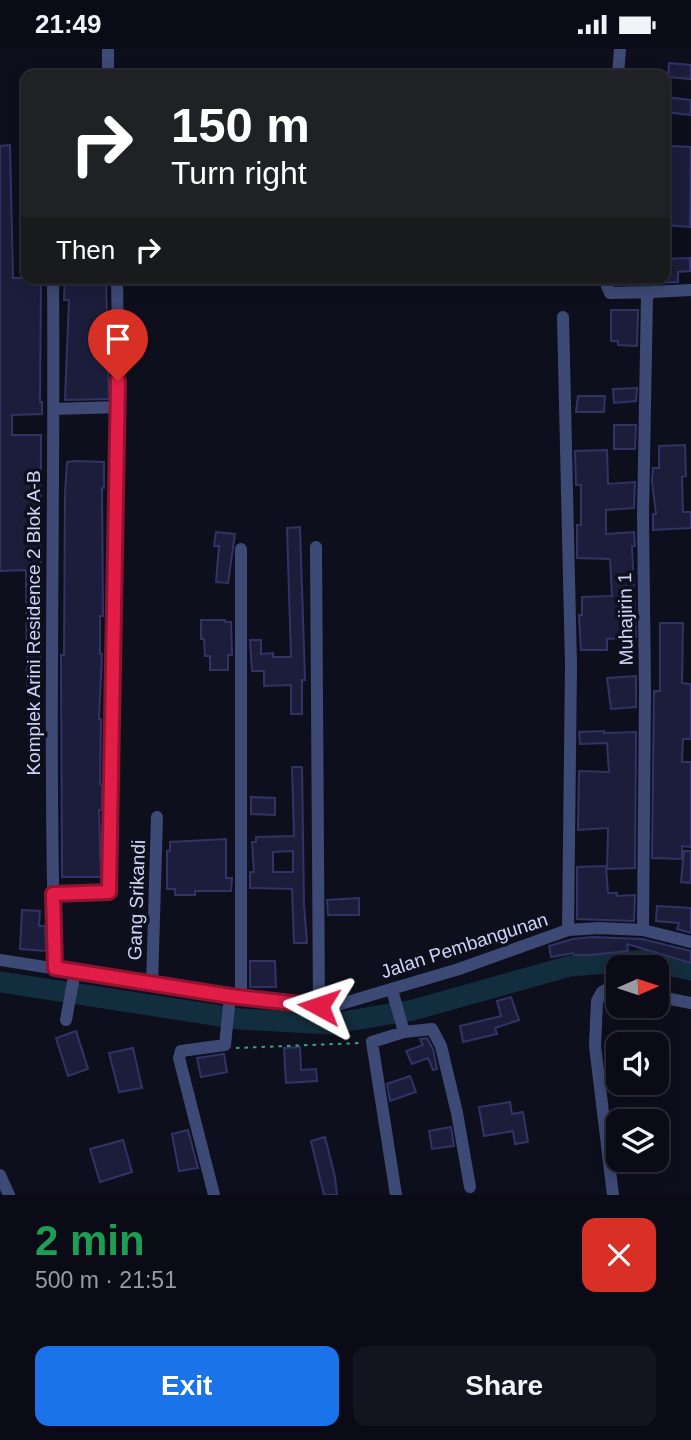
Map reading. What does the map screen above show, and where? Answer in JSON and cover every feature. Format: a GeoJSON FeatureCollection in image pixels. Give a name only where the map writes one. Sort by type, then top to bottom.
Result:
{"type":"FeatureCollection","features":[{"type":"Feature","properties":{"kind":"street"},"geometry":{"type":"LineString","coordinates":[[108,49],[108,70]]}},
{"type":"Feature","properties":{"kind":"street"},"geometry":{"type":"LineString","coordinates":[[618,70],[620,49]]}},
{"type":"Feature","properties":{"kind":"street","name":"Komplek Arini Residence 2 Blok A-B"},"geometry":{"type":"LineString","coordinates":[[53,284],[51,760],[55,968]]}},
{"type":"Feature","properties":{"kind":"street"},"geometry":{"type":"LineString","coordinates":[[53,894],[109,892],[119,407],[117,284]]}},
{"type":"Feature","properties":{"kind":"street"},"geometry":{"type":"LineString","coordinates":[[607,284],[610,293],[691,290]]}},
{"type":"Feature","properties":{"kind":"street","name":"Muhajirin 1"},"geometry":{"type":"LineString","coordinates":[[643,930],[643,515],[646,308],[647,296],[652,292]]}},
{"type":"Feature","properties":{"kind":"street"},"geometry":{"type":"LineString","coordinates":[[563,317],[571,665],[568,930]]}},
{"type":"Feature","properties":{"kind":"street"},"geometry":{"type":"LineString","coordinates":[[54,409],[119,407]]}},
{"type":"Feature","properties":{"kind":"street"},"geometry":{"type":"LineString","coordinates":[[316,547],[319,1006]]}},
{"type":"Feature","properties":{"kind":"street"},"geometry":{"type":"LineString","coordinates":[[214,1195],[179,1058],[181,1051],[225,1045],[225,1029],[234,997],[241,549]]}},
{"type":"Feature","properties":{"kind":"street","name":"Gang Srikandi"},"geometry":{"type":"LineString","coordinates":[[152,985],[158,817]]}},
{"type":"Feature","properties":{"kind":"street","name":"Jalan Pembangunan"},"geometry":{"type":"LineString","coordinates":[[0,960],[234,997],[319,1006],[394,994],[568,930],[643,930],[691,942]]}},
{"type":"Feature","properties":{"kind":"street"},"geometry":{"type":"LineString","coordinates":[[66,1020],[75,971]]}},
{"type":"Feature","properties":{"kind":"street"},"geometry":{"type":"LineString","coordinates":[[606,990],[597,1001],[595,1045],[613,1195]]}},
{"type":"Feature","properties":{"kind":"street"},"geometry":{"type":"LineString","coordinates":[[394,994],[403,1027]]}},
{"type":"Feature","properties":{"kind":"street"},"geometry":{"type":"LineString","coordinates":[[669,999],[691,1003]]}},
{"type":"Feature","properties":{"kind":"street"},"geometry":{"type":"LineString","coordinates":[[396,1195],[372,1042],[403,1027],[432,1029],[436,1034],[457,1113],[470,1187]]}},
{"type":"Feature","properties":{"kind":"street"},"geometry":{"type":"LineString","coordinates":[[0,1175],[9,1195]]}},
{"type":"Feature","properties":{"kind":"path"},"geometry":{"type":"LineString","coordinates":[[225,1045],[236,1048],[372,1042]]}},
{"type":"Feature","properties":{"kind":"building"},"geometry":{"type":"Polygon","coordinates":[[[669,63],[691,65],[691,79],[670,77],[669,63]]]}},
{"type":"Feature","properties":{"kind":"building"},"geometry":{"type":"Polygon","coordinates":[[[670,97],[691,100],[691,115],[670,113],[670,97]]]}},
{"type":"Feature","properties":{"kind":"building"},"geometry":{"type":"Polygon","coordinates":[[[10,145],[13,278],[21,278],[21,284],[41,284],[42,414],[12,415],[12,435],[41,435],[40,689],[27,689],[26,570],[0,571],[0,146],[10,145]]]}},
{"type":"Feature","properties":{"kind":"building"},"geometry":{"type":"Polygon","coordinates":[[[671,146],[691,147],[690,227],[670,225],[671,146]]]}},
{"type":"Feature","properties":{"kind":"building"},"geometry":{"type":"Polygon","coordinates":[[[690,258],[690,271],[678,272],[678,282],[670,282],[670,259],[690,258]]]}},
{"type":"Feature","properties":{"kind":"building"},"geometry":{"type":"Polygon","coordinates":[[[65,284],[106,284],[109,399],[65,400],[69,300],[64,300],[65,284]]]}},
{"type":"Feature","properties":{"kind":"building"},"geometry":{"type":"Polygon","coordinates":[[[611,310],[638,310],[637,346],[618,345],[618,341],[611,341],[611,310]]]}},
{"type":"Feature","properties":{"kind":"building"},"geometry":{"type":"Polygon","coordinates":[[[637,388],[636,401],[614,403],[613,389],[637,388]]]}},
{"type":"Feature","properties":{"kind":"building"},"geometry":{"type":"Polygon","coordinates":[[[578,396],[605,396],[604,412],[576,412],[578,396]]]}},
{"type":"Feature","properties":{"kind":"building"},"geometry":{"type":"Polygon","coordinates":[[[614,425],[636,425],[635,449],[614,449],[614,425]]]}},
{"type":"Feature","properties":{"kind":"building"},"geometry":{"type":"Polygon","coordinates":[[[685,445],[683,512],[691,512],[691,528],[653,530],[653,514],[656,514],[652,481],[653,468],[659,468],[659,446],[685,445]]]}},
{"type":"Feature","properties":{"kind":"building"},"geometry":{"type":"Polygon","coordinates":[[[607,450],[608,484],[635,482],[634,508],[606,510],[606,534],[634,532],[635,546],[632,546],[636,637],[607,639],[607,650],[581,650],[579,615],[582,615],[582,597],[612,596],[610,559],[577,558],[577,525],[581,525],[581,485],[576,485],[575,451],[607,450]]]}},
{"type":"Feature","properties":{"kind":"building"},"geometry":{"type":"Polygon","coordinates":[[[67,462],[104,462],[99,719],[102,784],[102,810],[99,810],[101,877],[62,877],[61,655],[64,655],[65,493],[67,462]]]}},
{"type":"Feature","properties":{"kind":"building"},"geometry":{"type":"Polygon","coordinates":[[[300,527],[305,680],[302,680],[302,714],[291,714],[291,685],[264,686],[264,671],[252,671],[250,640],[261,640],[261,654],[273,653],[273,657],[291,657],[287,528],[300,527]]]}},
{"type":"Feature","properties":{"kind":"building"},"geometry":{"type":"Polygon","coordinates":[[[216,532],[235,534],[228,583],[216,582],[219,546],[214,546],[216,532]]]}},
{"type":"Feature","properties":{"kind":"building"},"geometry":{"type":"Polygon","coordinates":[[[201,620],[231,622],[232,655],[228,655],[228,670],[210,670],[210,656],[205,656],[204,639],[201,639],[201,620]]]}},
{"type":"Feature","properties":{"kind":"building"},"geometry":{"type":"Polygon","coordinates":[[[660,623],[683,623],[682,683],[691,684],[691,739],[683,739],[682,762],[691,762],[691,847],[682,846],[682,859],[652,858],[654,691],[660,691],[660,623]]]}},
{"type":"Feature","properties":{"kind":"building"},"geometry":{"type":"Polygon","coordinates":[[[636,676],[636,707],[611,709],[607,678],[636,676]]]}},
{"type":"Feature","properties":{"kind":"building"},"geometry":{"type":"Polygon","coordinates":[[[579,732],[636,732],[635,868],[607,869],[608,828],[578,830],[579,771],[609,772],[607,743],[580,744],[579,732]]]}},
{"type":"Feature","properties":{"kind":"building"},"geometry":{"type":"Polygon","coordinates":[[[292,767],[302,767],[307,943],[294,943],[292,889],[250,888],[250,872],[254,872],[252,842],[256,842],[256,837],[294,836],[292,767]],[[293,851],[273,852],[273,872],[293,872],[293,851]]]}},
{"type":"Feature","properties":{"kind":"building"},"geometry":{"type":"Polygon","coordinates":[[[251,797],[275,798],[275,815],[251,814],[251,797]]]}},
{"type":"Feature","properties":{"kind":"building"},"geometry":{"type":"Polygon","coordinates":[[[226,839],[226,878],[232,878],[231,891],[195,891],[195,895],[175,895],[175,889],[167,889],[167,851],[170,851],[170,842],[226,839]]]}},
{"type":"Feature","properties":{"kind":"building"},"geometry":{"type":"Polygon","coordinates":[[[684,851],[691,851],[691,883],[681,882],[684,851]]]}},
{"type":"Feature","properties":{"kind":"building"},"geometry":{"type":"Polygon","coordinates":[[[606,866],[608,893],[617,893],[617,896],[635,895],[634,921],[577,919],[577,867],[606,866]]]}},
{"type":"Feature","properties":{"kind":"building"},"geometry":{"type":"Polygon","coordinates":[[[359,898],[359,915],[328,915],[327,900],[359,898]]]}},
{"type":"Feature","properties":{"kind":"building"},"geometry":{"type":"Polygon","coordinates":[[[657,906],[691,908],[691,933],[677,929],[679,923],[656,921],[657,906]]]}},
{"type":"Feature","properties":{"kind":"building"},"geometry":{"type":"Polygon","coordinates":[[[22,910],[40,911],[39,926],[45,926],[46,951],[20,949],[22,910]]]}},
{"type":"Feature","properties":{"kind":"building"},"geometry":{"type":"Polygon","coordinates":[[[573,939],[642,939],[691,951],[691,963],[627,944],[628,951],[589,955],[573,953],[551,957],[549,946],[573,939]]]}},
{"type":"Feature","properties":{"kind":"building"},"geometry":{"type":"Polygon","coordinates":[[[250,961],[275,961],[276,987],[250,987],[250,961]]]}},
{"type":"Feature","properties":{"kind":"building"},"geometry":{"type":"Polygon","coordinates":[[[511,997],[519,1020],[495,1028],[497,1034],[463,1042],[460,1026],[501,1016],[497,1001],[511,997]]]}},
{"type":"Feature","properties":{"kind":"building"},"geometry":{"type":"Polygon","coordinates":[[[76,1031],[88,1069],[68,1076],[56,1038],[76,1031]]]}},
{"type":"Feature","properties":{"kind":"building"},"geometry":{"type":"Polygon","coordinates":[[[427,1038],[433,1049],[437,1069],[433,1070],[428,1058],[412,1064],[406,1051],[423,1045],[420,1039],[427,1038]]]}},
{"type":"Feature","properties":{"kind":"building"},"geometry":{"type":"Polygon","coordinates":[[[300,1047],[301,1070],[316,1069],[317,1081],[286,1083],[284,1048],[300,1047]]]}},
{"type":"Feature","properties":{"kind":"building"},"geometry":{"type":"Polygon","coordinates":[[[133,1048],[142,1088],[119,1092],[109,1053],[133,1048]]]}},
{"type":"Feature","properties":{"kind":"building"},"geometry":{"type":"Polygon","coordinates":[[[224,1054],[227,1072],[201,1077],[197,1058],[224,1054]]]}},
{"type":"Feature","properties":{"kind":"building"},"geometry":{"type":"Polygon","coordinates":[[[410,1076],[416,1092],[390,1101],[387,1084],[410,1076]]]}},
{"type":"Feature","properties":{"kind":"building"},"geometry":{"type":"Polygon","coordinates":[[[510,1102],[512,1114],[523,1112],[528,1142],[515,1144],[513,1131],[484,1136],[479,1107],[510,1102]]]}},
{"type":"Feature","properties":{"kind":"building"},"geometry":{"type":"Polygon","coordinates":[[[451,1127],[454,1146],[432,1149],[429,1131],[451,1127]]]}},
{"type":"Feature","properties":{"kind":"building"},"geometry":{"type":"Polygon","coordinates":[[[188,1130],[198,1168],[179,1171],[172,1134],[188,1130]]]}},
{"type":"Feature","properties":{"kind":"building"},"geometry":{"type":"Polygon","coordinates":[[[325,1137],[337,1195],[324,1195],[311,1141],[325,1137]]]}},
{"type":"Feature","properties":{"kind":"building"},"geometry":{"type":"Polygon","coordinates":[[[123,1140],[132,1172],[100,1182],[90,1149],[123,1140]]]}},
{"type":"Feature","properties":{"kind":"waterway"},"geometry":{"type":"LineString","coordinates":[[0,982],[240,1019],[330,1024],[413,1010],[570,966],[645,960],[691,970]]}},
{"type":"Feature","properties":{"kind":"route"},"geometry":{"type":"LineString","coordinates":[[118,381],[109,892],[53,894],[55,968],[152,985],[319,1006]]}}]}
